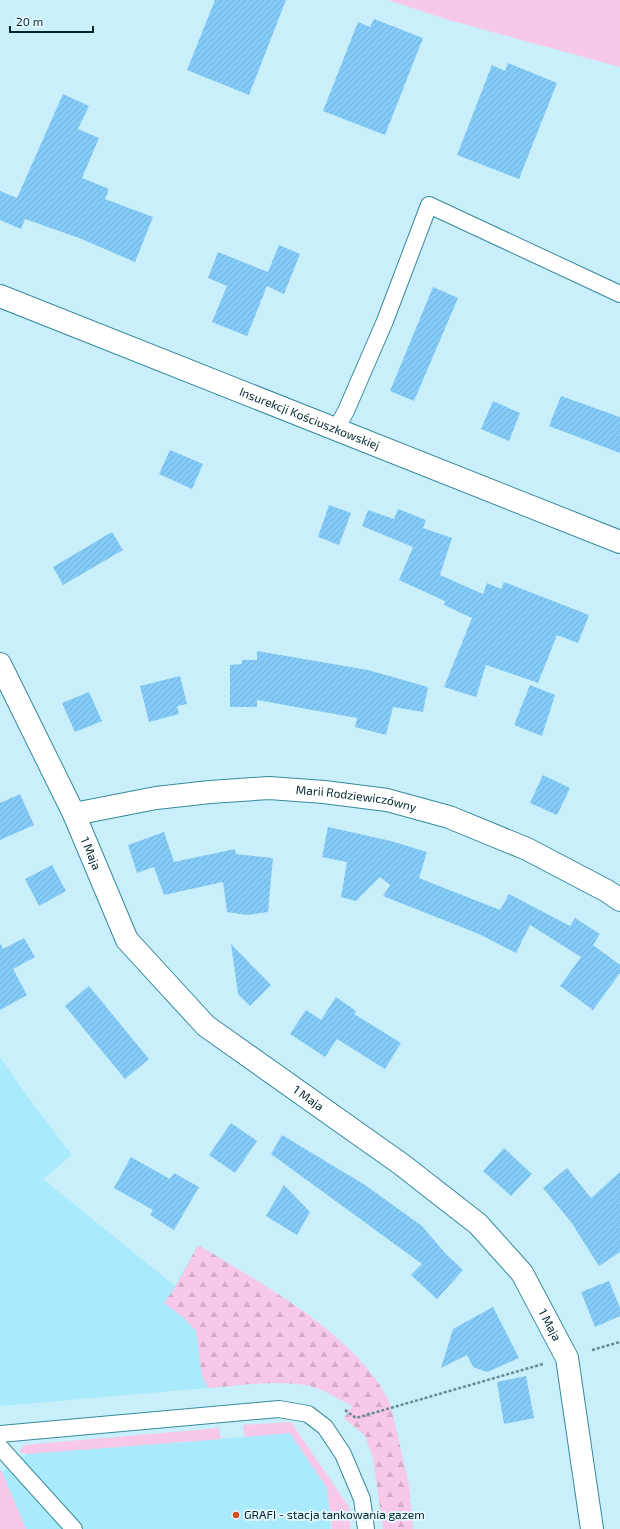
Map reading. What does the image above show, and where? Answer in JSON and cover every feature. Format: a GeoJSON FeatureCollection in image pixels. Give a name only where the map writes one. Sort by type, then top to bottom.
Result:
{"type":"FeatureCollection","features":[{"type":"Feature","properties":{"kind":"street","name":"Insurekcji Kościuszkowskiej"},"geometry":{"type":"LineString","coordinates":[[0,296],[620,542]]}},
{"type":"Feature","properties":{"kind":"street","name":"1 Maja"},"geometry":{"type":"LineString","coordinates":[[0,664],[74,814],[127,940],[206,1026],[401,1164],[478,1224],[522,1274],[567,1358],[592,1529]]}},
{"type":"Feature","properties":{"kind":"street","name":"Marii Rodziewiczówny"},"geometry":{"type":"LineString","coordinates":[[74,814],[156,798],[210,792],[270,788],[324,792],[387,800],[449,817],[527,849],[607,891],[620,900]]}},
{"type":"Feature","properties":{"kind":"lane"},"geometry":{"type":"LineString","coordinates":[[336,429],[346,411],[382,328],[430,205],[620,294]]}},
{"type":"Feature","properties":{"kind":"lane"},"geometry":{"type":"LineString","coordinates":[[0,1434],[279,1409],[308,1414],[325,1427],[343,1454],[362,1499],[366,1529]]}},
{"type":"Feature","properties":{"kind":"lane"},"geometry":{"type":"LineString","coordinates":[[0,1447],[74,1529]]}},
{"type":"Feature","properties":{"kind":"path"},"geometry":{"type":"LineString","coordinates":[[345,1410],[356,1418],[620,1342]]}},
{"type":"Feature","properties":{"kind":"shaded area"},"geometry":{"type":"Polygon","coordinates":[[[0,1057],[29,1099],[72,1155],[43,1179],[175,1286],[198,1245],[299,1309],[338,1339],[355,1357],[208,1388],[0,1406],[0,1057]]]}},
{"type":"Feature","properties":{"kind":"shaded area"},"geometry":{"type":"Polygon","coordinates":[[[290,1433],[327,1488],[331,1529],[26,1529],[2,1472],[27,1454],[290,1433]]]}},
{"type":"Feature","properties":{"kind":"green space"},"geometry":{"type":"Polygon","coordinates":[[[388,0],[620,0],[620,67],[449,20],[388,0]]]}},
{"type":"Feature","properties":{"kind":"green space"},"geometry":{"type":"Polygon","coordinates":[[[198,1245],[250,1276],[306,1314],[333,1335],[357,1357],[377,1381],[391,1406],[409,1485],[413,1529],[383,1529],[373,1458],[365,1436],[344,1418],[352,1406],[321,1390],[299,1384],[273,1383],[208,1388],[202,1376],[196,1331],[184,1318],[164,1303],[176,1286],[198,1245]]]}},
{"type":"Feature","properties":{"kind":"green space"},"geometry":{"type":"Polygon","coordinates":[[[291,1422],[349,1507],[350,1529],[332,1529],[327,1488],[290,1433],[245,1437],[243,1425],[291,1422]]]}},
{"type":"Feature","properties":{"kind":"green space"},"geometry":{"type":"Polygon","coordinates":[[[219,1428],[221,1439],[27,1454],[19,1452],[24,1445],[219,1428]]]}},
{"type":"Feature","properties":{"kind":"green space"},"geometry":{"type":"Polygon","coordinates":[[[0,1470],[2,1472],[26,1529],[0,1529],[0,1470]]]}},
{"type":"Feature","properties":{"kind":"building"},"geometry":{"type":"Polygon","coordinates":[[[215,0],[286,0],[249,95],[187,70],[215,0]]]}},
{"type":"Feature","properties":{"kind":"building"},"geometry":{"type":"Polygon","coordinates":[[[374,19],[423,38],[385,135],[323,111],[358,22],[370,27],[374,19]]]}},
{"type":"Feature","properties":{"kind":"building"},"geometry":{"type":"Polygon","coordinates":[[[508,63],[557,83],[519,179],[457,155],[492,65],[505,71],[508,63]]]}},
{"type":"Feature","properties":{"kind":"building"},"geometry":{"type":"Polygon","coordinates":[[[63,94],[89,106],[78,129],[99,138],[82,178],[109,189],[105,199],[153,217],[135,262],[79,238],[25,219],[21,229],[0,220],[0,191],[17,198],[63,94]]]}},
{"type":"Feature","properties":{"kind":"building"},"geometry":{"type":"Polygon","coordinates":[[[279,245],[300,254],[284,294],[267,286],[247,336],[212,322],[227,286],[208,278],[218,252],[268,272],[279,245]]]}},
{"type":"Feature","properties":{"kind":"building"},"geometry":{"type":"Polygon","coordinates":[[[433,287],[458,298],[414,401],[390,391],[433,287]]]}},
{"type":"Feature","properties":{"kind":"building"},"geometry":{"type":"Polygon","coordinates":[[[561,396],[620,417],[620,453],[549,426],[561,396]]]}},
{"type":"Feature","properties":{"kind":"building"},"geometry":{"type":"Polygon","coordinates":[[[493,401],[520,413],[509,441],[481,429],[493,401]]]}},
{"type":"Feature","properties":{"kind":"building"},"geometry":{"type":"Polygon","coordinates":[[[170,450],[203,464],[192,489],[159,474],[170,450]]]}},
{"type":"Feature","properties":{"kind":"building"},"geometry":{"type":"Polygon","coordinates":[[[329,505],[351,513],[339,545],[318,537],[329,505]]]}},
{"type":"Feature","properties":{"kind":"building"},"geometry":{"type":"Polygon","coordinates":[[[398,509],[426,520],[423,528],[452,538],[440,575],[483,594],[487,583],[501,589],[504,582],[589,615],[578,643],[557,635],[538,683],[486,665],[476,697],[444,687],[472,618],[444,605],[445,601],[399,580],[413,547],[362,526],[368,510],[394,519],[398,509]]]}},
{"type":"Feature","properties":{"kind":"building"},"geometry":{"type":"Polygon","coordinates":[[[112,532],[123,550],[63,585],[53,567],[112,532]]]}},
{"type":"Feature","properties":{"kind":"building"},"geometry":{"type":"Polygon","coordinates":[[[257,651],[368,670],[428,687],[423,712],[393,707],[386,735],[355,727],[357,718],[257,700],[257,707],[230,707],[230,665],[242,664],[242,660],[257,660],[257,651]]]}},
{"type":"Feature","properties":{"kind":"building"},"geometry":{"type":"Polygon","coordinates":[[[180,676],[187,704],[177,706],[179,714],[149,722],[140,686],[180,676]]]}},
{"type":"Feature","properties":{"kind":"building"},"geometry":{"type":"Polygon","coordinates":[[[530,685],[555,695],[542,736],[514,725],[530,685]]]}},
{"type":"Feature","properties":{"kind":"building"},"geometry":{"type":"Polygon","coordinates":[[[89,692],[102,721],[75,732],[62,703],[89,692]]]}},
{"type":"Feature","properties":{"kind":"building"},"geometry":{"type":"Polygon","coordinates":[[[543,775],[570,788],[557,815],[530,803],[543,775]]]}},
{"type":"Feature","properties":{"kind":"building"},"geometry":{"type":"Polygon","coordinates":[[[20,794],[34,825],[0,840],[0,803],[20,794]]]}},
{"type":"Feature","properties":{"kind":"building"},"geometry":{"type":"Polygon","coordinates":[[[328,827],[391,841],[427,852],[419,878],[500,910],[509,894],[570,926],[575,918],[600,934],[593,945],[620,965],[620,973],[593,1010],[560,986],[581,957],[530,925],[516,953],[479,934],[383,896],[390,885],[380,877],[356,901],[341,897],[347,862],[322,857],[328,827]]]}},
{"type":"Feature","properties":{"kind":"building"},"geometry":{"type":"Polygon","coordinates":[[[164,832],[174,862],[235,849],[236,854],[273,858],[268,912],[247,915],[227,912],[223,882],[164,895],[154,867],[137,873],[128,845],[164,832]]]}},
{"type":"Feature","properties":{"kind":"building"},"geometry":{"type":"Polygon","coordinates":[[[52,865],[66,891],[39,906],[25,879],[52,865]]]}},
{"type":"Feature","properties":{"kind":"building"},"geometry":{"type":"Polygon","coordinates":[[[24,938],[35,957],[13,969],[27,995],[0,1010],[0,943],[3,949],[24,938]]]}},
{"type":"Feature","properties":{"kind":"building"},"geometry":{"type":"Polygon","coordinates":[[[231,944],[271,985],[250,1006],[238,994],[231,944]]]}},
{"type":"Feature","properties":{"kind":"building"},"geometry":{"type":"Polygon","coordinates":[[[89,986],[149,1059],[125,1079],[65,1006],[89,986]]]}},
{"type":"Feature","properties":{"kind":"building"},"geometry":{"type":"Polygon","coordinates":[[[336,997],[356,1011],[354,1014],[401,1043],[385,1069],[337,1039],[325,1057],[290,1034],[306,1010],[321,1020],[336,997]]]}},
{"type":"Feature","properties":{"kind":"building"},"geometry":{"type":"Polygon","coordinates":[[[231,1123],[257,1141],[235,1173],[209,1155],[231,1123]]]}},
{"type":"Feature","properties":{"kind":"building"},"geometry":{"type":"Polygon","coordinates":[[[282,1135],[365,1185],[422,1226],[446,1254],[463,1270],[437,1299],[411,1275],[422,1264],[271,1154],[282,1135]]]}},
{"type":"Feature","properties":{"kind":"building"},"geometry":{"type":"Polygon","coordinates":[[[504,1148],[532,1174],[511,1196],[483,1171],[504,1148]]]}},
{"type":"Feature","properties":{"kind":"building"},"geometry":{"type":"Polygon","coordinates":[[[131,1157],[170,1179],[174,1173],[199,1187],[174,1230],[150,1215],[153,1210],[114,1188],[131,1157]]]}},
{"type":"Feature","properties":{"kind":"building"},"geometry":{"type":"Polygon","coordinates":[[[567,1168],[591,1198],[620,1172],[620,1252],[599,1266],[571,1222],[543,1188],[567,1168]]]}},
{"type":"Feature","properties":{"kind":"building"},"geometry":{"type":"Polygon","coordinates":[[[284,1185],[310,1212],[297,1235],[266,1216],[284,1185]]]}},
{"type":"Feature","properties":{"kind":"building"},"geometry":{"type":"Polygon","coordinates":[[[609,1281],[620,1308],[620,1316],[595,1327],[581,1292],[609,1281]]]}},
{"type":"Feature","properties":{"kind":"building"},"geometry":{"type":"Polygon","coordinates":[[[493,1307],[519,1358],[487,1372],[473,1367],[467,1355],[441,1368],[453,1329],[493,1307]]]}},
{"type":"Feature","properties":{"kind":"building"},"geometry":{"type":"Polygon","coordinates":[[[526,1376],[534,1418],[504,1424],[497,1382],[526,1376]]]}},
{"type":"Feature","properties":{"kind":"place","name":"GRAFI - stacja tankowania gazem"},"geometry":{"type":"Point","coordinates":[236,1515]}}]}
